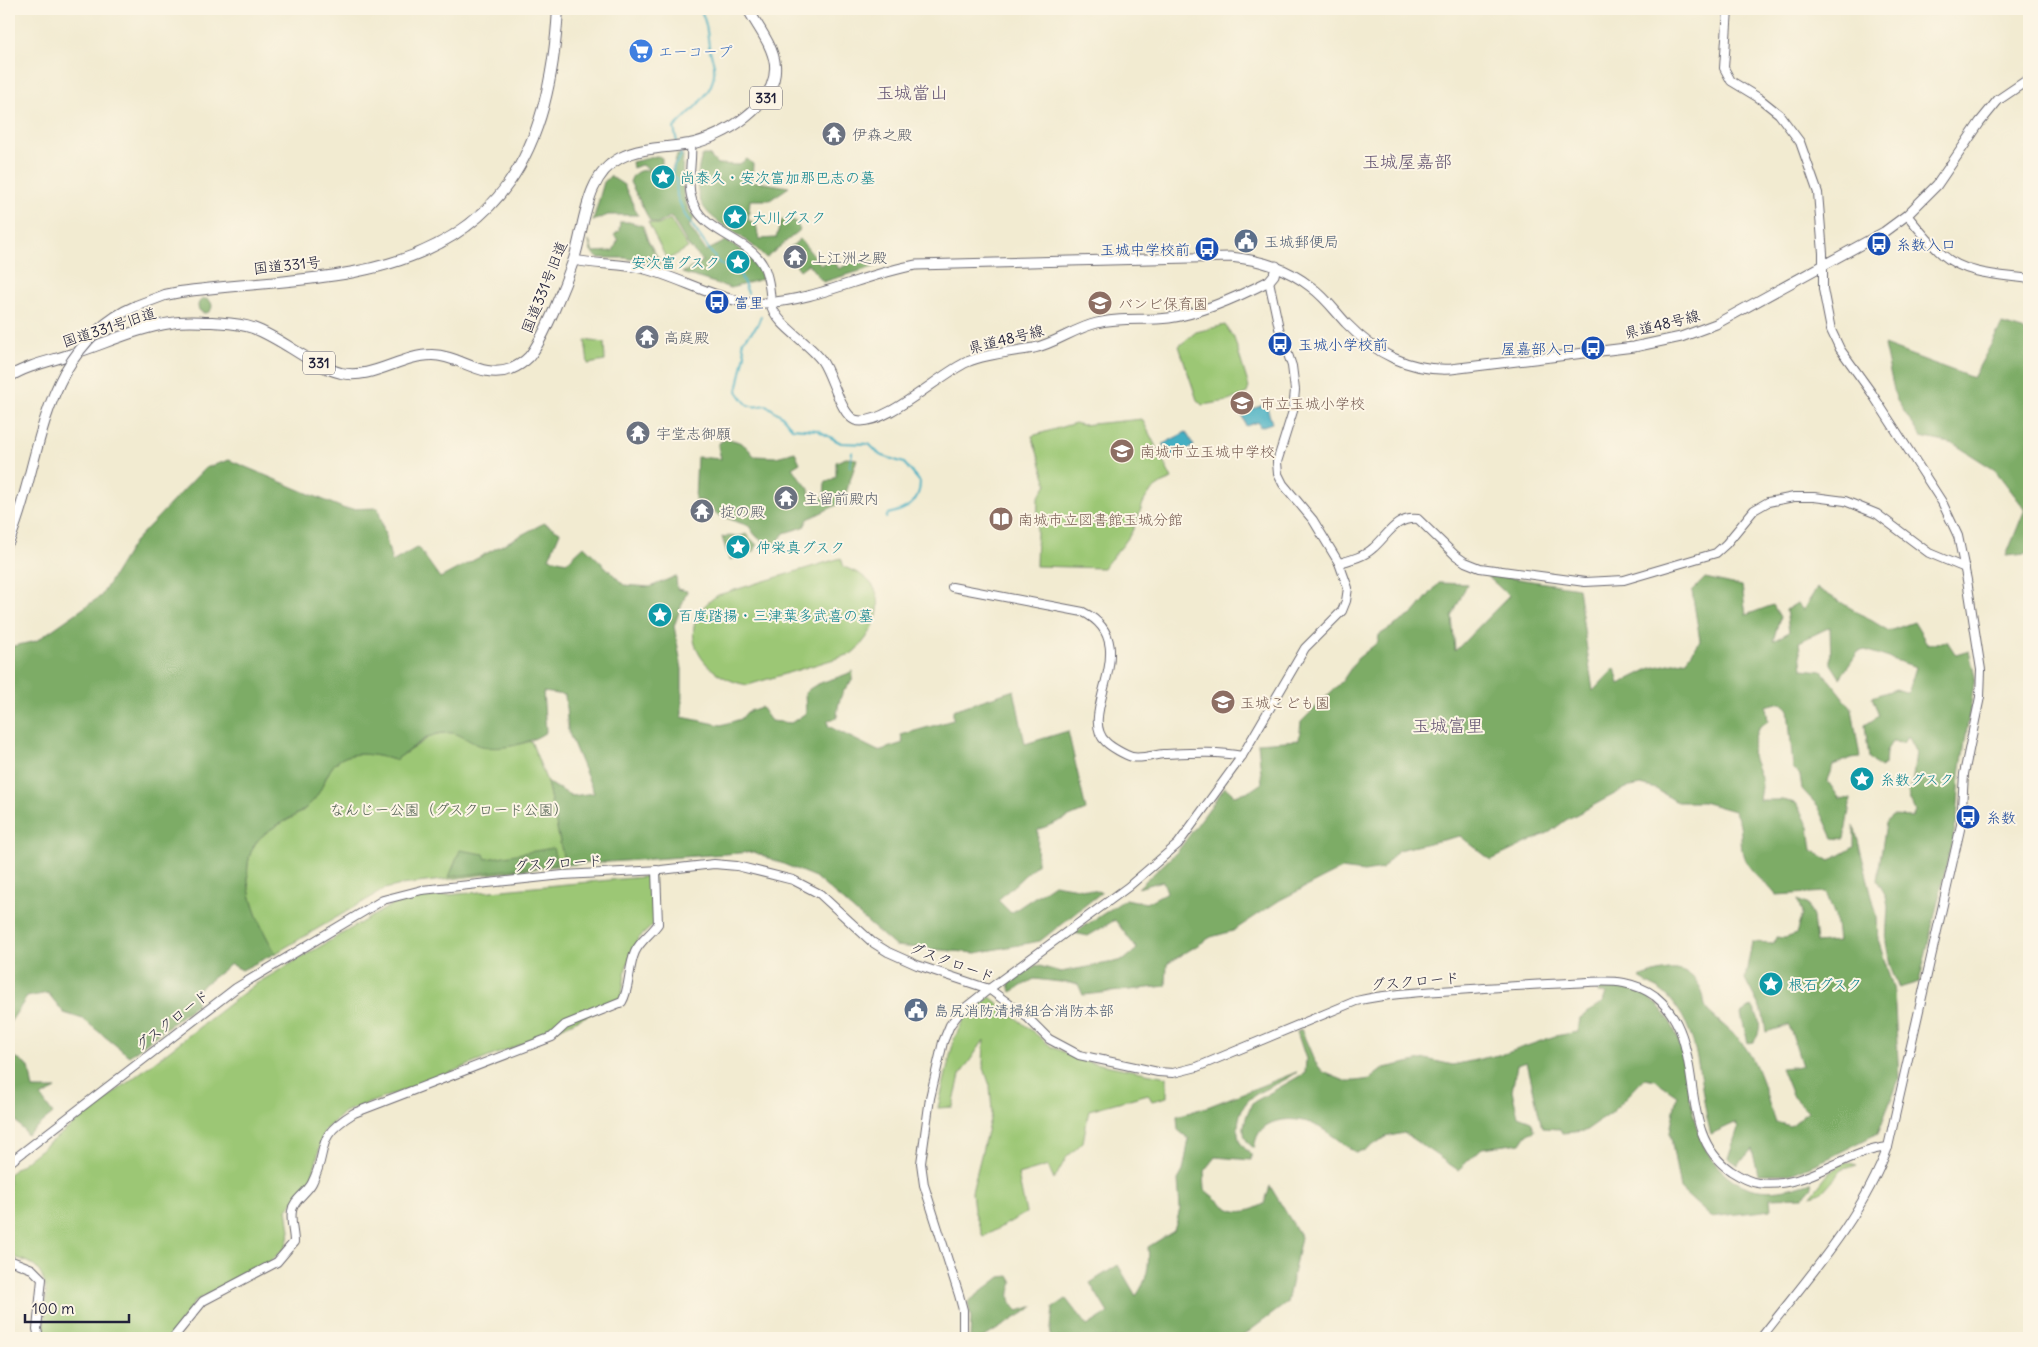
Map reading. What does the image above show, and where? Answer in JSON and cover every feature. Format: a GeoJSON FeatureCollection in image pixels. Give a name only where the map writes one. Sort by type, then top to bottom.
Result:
{"type":"FeatureCollection","features":[{"type":"Feature","properties":{"kind":"highway","name":"国道331号"},"geometry":{"type":"LineString","coordinates":[[9,541],[52,398],[78,351],[94,334],[122,313],[165,295],[313,278],[373,268],[429,249],[466,228],[498,198],[516,173],[537,131],[553,70],[558,9]]}},
{"type":"Feature","properties":{"kind":"highway","name":"国道331号旧道"},"geometry":{"type":"LineString","coordinates":[[9,377],[142,330],[172,322],[227,323],[251,327],[322,365],[341,373],[360,374],[402,360],[433,355],[476,369],[497,372],[518,366],[527,359],[535,348],[574,260],[592,191],[603,172],[618,159],[629,154],[682,145],[712,137],[732,126],[761,103],[770,90],[775,71],[773,56],[748,9]]}},
{"type":"Feature","properties":{"kind":"main road","name":"県道48号線"},"geometry":{"type":"LineString","coordinates":[[574,260],[594,264],[643,268],[722,296],[754,303],[771,303],[800,298],[896,268],[930,264],[1230,257],[1254,260],[1276,266],[1312,288],[1366,342],[1390,358],[1421,368],[1442,370],[1634,347],[1682,337],[1729,317],[1884,232],[1907,215],[1937,186],[1988,111],[2009,91],[2029,80]]}},
{"type":"Feature","properties":{"kind":"main road"},"geometry":{"type":"LineString","coordinates":[[1269,281],[1274,275],[1276,266]]}},
{"type":"Feature","properties":{"kind":"main road","name":"県道48号線"},"geometry":{"type":"LineString","coordinates":[[771,303],[772,310],[779,320],[803,340],[822,360],[835,384],[842,406],[849,416],[861,420],[886,414],[947,372],[971,360],[1047,344],[1098,323],[1169,318],[1214,305],[1269,281]]}},
{"type":"Feature","properties":{"kind":"street"},"geometry":{"type":"LineString","coordinates":[[1728,9],[1724,68],[1731,81],[1759,98],[1779,114],[1800,142],[1818,193],[1824,265],[1824,302],[1833,334],[1840,349],[1885,413],[1942,502],[1958,536],[1981,670],[1980,697],[1964,774],[1962,825],[1888,1147],[1878,1174],[1854,1217],[1761,1338]]}},
{"type":"Feature","properties":{"kind":"street"},"geometry":{"type":"LineString","coordinates":[[682,145],[694,206],[712,226],[752,253],[763,264],[767,276],[771,303]]}},
{"type":"Feature","properties":{"kind":"street"},"geometry":{"type":"LineString","coordinates":[[1907,215],[1937,249],[1954,262],[1979,271],[2029,279]]}},
{"type":"Feature","properties":{"kind":"street"},"geometry":{"type":"LineString","coordinates":[[962,1338],[963,1310],[960,1295],[924,1185],[921,1163],[930,1098],[943,1042],[950,1025],[960,1012],[1128,887],[1178,844],[1242,756],[1305,648],[1342,611],[1348,588],[1339,563],[1313,520],[1283,484],[1278,474],[1277,462],[1293,411],[1295,390],[1292,366],[1279,328],[1269,281]]}},
{"type":"Feature","properties":{"kind":"street"},"geometry":{"type":"LineString","coordinates":[[1339,563],[1370,551],[1399,522],[1412,518],[1418,519],[1465,562],[1480,568],[1585,582],[1624,580],[1716,553],[1726,544],[1754,510],[1768,502],[1794,497],[1814,497],[1845,501],[1876,514],[1929,553],[1965,568]]}},
{"type":"Feature","properties":{"kind":"street"},"geometry":{"type":"LineString","coordinates":[[952,587],[1083,612],[1092,616],[1108,636],[1112,654],[1099,705],[1099,727],[1105,741],[1132,757],[1202,754],[1242,756]]}},
{"type":"Feature","properties":{"kind":"street","name":"グスクロード"},"geometry":{"type":"LineString","coordinates":[[9,1163],[230,993],[383,900],[422,890],[524,878],[726,864],[793,880],[820,894],[872,942],[888,952],[917,965],[989,989],[1028,1018],[1049,1039],[1079,1055],[1139,1069],[1173,1073],[1197,1066],[1356,1001],[1384,995],[1517,985],[1624,983],[1636,986],[1654,995],[1673,1015],[1680,1026],[1685,1039],[1697,1115],[1704,1141],[1718,1160],[1736,1174],[1758,1183],[1789,1182],[1813,1175],[1857,1154],[1888,1147]]}},
{"type":"Feature","properties":{"kind":"street"},"geometry":{"type":"LineString","coordinates":[[173,1338],[203,1302],[277,1262],[287,1252],[294,1242],[291,1212],[294,1205],[311,1185],[324,1141],[330,1131],[342,1120],[354,1113],[552,1037],[566,1026],[622,1002],[625,996],[628,973],[636,951],[658,924],[656,870]]}},
{"type":"Feature","properties":{"kind":"street"},"geometry":{"type":"LineString","coordinates":[[9,1260],[32,1268],[42,1279],[37,1329],[39,1338]]}},
{"type":"Feature","properties":{"kind":"green space"},"geometry":{"type":"Polygon","coordinates":[[[677,155],[683,155],[682,180],[684,196],[689,211],[694,218],[689,226],[706,251],[726,241],[753,261],[762,279],[731,288],[682,273],[703,261],[688,245],[671,216],[658,224],[650,221],[630,182],[635,173],[650,169],[641,165],[633,168],[632,162],[658,156],[662,158],[662,169],[657,171],[669,179],[677,155]]]}},
{"type":"Feature","properties":{"kind":"green space"},"geometry":{"type":"Polygon","coordinates":[[[702,155],[709,155],[717,164],[738,165],[747,159],[753,164],[752,181],[789,187],[770,200],[750,200],[748,220],[756,224],[759,239],[776,238],[782,219],[795,221],[800,230],[766,258],[752,245],[713,217],[704,207],[698,195],[698,178],[702,155]]]}},
{"type":"Feature","properties":{"kind":"green space"},"geometry":{"type":"Polygon","coordinates":[[[610,176],[624,185],[638,215],[608,215],[593,221],[604,182],[610,176]]]}},
{"type":"Feature","properties":{"kind":"green space"},"geometry":{"type":"Polygon","coordinates":[[[670,219],[688,248],[667,260],[648,222],[659,225],[670,219]]]}},
{"type":"Feature","properties":{"kind":"green space"},"geometry":{"type":"Polygon","coordinates":[[[620,222],[629,222],[643,226],[648,241],[660,261],[659,264],[625,258],[598,258],[591,252],[589,241],[593,252],[613,251],[618,240],[614,235],[619,231],[620,222]]]}},
{"type":"Feature","properties":{"kind":"green space"},"geometry":{"type":"Polygon","coordinates":[[[800,239],[821,265],[832,257],[839,269],[852,262],[871,260],[877,266],[823,282],[808,264],[800,270],[786,251],[800,239]]]}},
{"type":"Feature","properties":{"kind":"green space"},"geometry":{"type":"Polygon","coordinates":[[[205,299],[210,301],[212,306],[210,311],[205,313],[200,311],[198,306],[200,301],[205,299]]]}},
{"type":"Feature","properties":{"kind":"green space"},"geometry":{"type":"Polygon","coordinates":[[[2002,324],[2029,332],[2029,552],[2006,556],[2025,509],[1995,470],[1954,444],[1921,437],[1896,399],[1884,345],[1973,378],[2002,324]]]}},
{"type":"Feature","properties":{"kind":"green space"},"geometry":{"type":"Polygon","coordinates":[[[1225,325],[1234,338],[1249,387],[1247,393],[1228,401],[1202,405],[1197,400],[1179,346],[1196,332],[1225,325]]]}},
{"type":"Feature","properties":{"kind":"green space"},"geometry":{"type":"Polygon","coordinates":[[[585,340],[604,343],[605,361],[588,364],[585,340]]]}},
{"type":"Feature","properties":{"kind":"green space"},"geometry":{"type":"Polygon","coordinates":[[[1142,419],[1172,479],[1152,490],[1143,504],[1128,538],[1103,568],[1036,566],[1038,498],[1047,484],[1032,436],[1075,423],[1082,425],[1142,419]]]}},
{"type":"Feature","properties":{"kind":"green space"},"geometry":{"type":"Polygon","coordinates":[[[727,439],[743,444],[754,456],[776,457],[795,452],[800,463],[792,468],[809,489],[810,498],[824,498],[825,483],[836,477],[836,462],[846,458],[857,459],[843,502],[808,519],[804,527],[784,533],[777,543],[764,542],[754,534],[749,526],[718,515],[704,501],[695,500],[697,457],[721,459],[718,446],[720,442],[727,439]]]}},
{"type":"Feature","properties":{"kind":"green space"},"geometry":{"type":"Polygon","coordinates":[[[229,460],[345,509],[378,508],[392,562],[418,547],[440,578],[544,523],[560,532],[549,558],[567,562],[584,546],[624,585],[650,587],[676,576],[677,589],[687,591],[674,626],[682,669],[682,717],[721,725],[741,719],[747,712],[761,707],[771,721],[791,723],[806,713],[805,693],[815,685],[853,671],[852,681],[840,698],[837,718],[828,720],[828,726],[878,751],[903,743],[901,735],[953,720],[953,710],[1014,690],[1025,744],[1068,731],[1086,810],[1038,830],[1037,864],[998,900],[1011,913],[1054,884],[1102,892],[1040,941],[976,953],[895,946],[815,877],[754,852],[565,865],[547,782],[572,796],[594,793],[568,731],[565,695],[543,692],[546,732],[531,740],[512,746],[493,748],[476,744],[458,734],[444,733],[426,738],[395,760],[367,754],[357,754],[341,759],[334,765],[314,800],[299,813],[267,832],[252,849],[248,863],[250,895],[255,912],[276,953],[242,970],[231,964],[193,993],[197,1004],[129,1056],[83,1019],[64,1013],[48,993],[27,997],[9,1024],[9,647],[36,641],[101,596],[134,542],[205,468],[229,460]]]}},
{"type":"Feature","properties":{"kind":"green space"},"geometry":{"type":"Polygon","coordinates":[[[696,505],[702,506],[712,513],[711,520],[695,516],[696,505]]]}},
{"type":"Feature","properties":{"kind":"green space"},"geometry":{"type":"Polygon","coordinates":[[[746,534],[757,545],[754,552],[729,560],[722,537],[746,534]]]}},
{"type":"Feature","properties":{"kind":"green space"},"geometry":{"type":"Polygon","coordinates":[[[841,558],[844,567],[865,578],[878,596],[876,618],[872,628],[859,647],[851,654],[748,685],[731,680],[716,672],[704,661],[697,649],[693,635],[696,621],[703,607],[718,595],[841,558]]]}},
{"type":"Feature","properties":{"kind":"green space"},"geometry":{"type":"Polygon","coordinates":[[[1485,574],[1578,588],[1593,691],[1615,668],[1619,684],[1651,668],[1687,660],[1700,641],[1692,591],[1705,578],[1742,586],[1746,615],[1773,605],[1780,617],[1773,641],[1789,632],[1786,610],[1797,603],[1803,610],[1817,588],[1889,631],[1914,622],[1928,645],[1947,641],[1956,655],[1969,651],[1975,677],[1960,774],[1957,820],[1919,982],[1899,988],[1890,965],[1886,942],[1888,906],[1886,896],[1877,880],[1886,823],[1892,816],[1912,817],[1915,811],[1908,791],[1912,786],[1916,751],[1908,736],[1903,743],[1892,742],[1886,751],[1885,765],[1880,768],[1869,758],[1865,725],[1879,716],[1872,697],[1896,689],[1908,693],[1916,667],[1865,650],[1858,652],[1840,678],[1831,664],[1830,627],[1799,642],[1802,669],[1822,671],[1852,709],[1860,757],[1851,758],[1833,765],[1827,780],[1839,798],[1851,799],[1844,839],[1833,838],[1818,806],[1802,789],[1800,775],[1793,768],[1788,708],[1781,702],[1766,706],[1768,721],[1758,728],[1751,752],[1762,780],[1759,800],[1782,800],[1796,803],[1809,827],[1812,850],[1830,861],[1854,847],[1854,825],[1877,916],[1878,940],[1894,990],[1899,1079],[1878,1133],[1829,1158],[1791,1174],[1758,1174],[1752,1149],[1738,1165],[1728,1158],[1738,1128],[1735,1123],[1711,1134],[1697,1060],[1687,1025],[1678,1009],[1665,994],[1639,978],[1666,970],[1682,971],[1690,975],[1703,993],[1707,1010],[1740,1041],[1753,1060],[1775,1122],[1791,1126],[1808,1111],[1792,1095],[1781,1068],[1802,1066],[1789,1025],[1766,1032],[1763,1014],[1745,979],[1752,942],[1774,943],[1776,937],[1784,938],[1796,934],[1802,914],[1798,900],[1808,905],[1813,917],[1816,943],[1838,941],[1835,916],[1826,892],[1776,895],[1745,860],[1740,824],[1734,811],[1703,802],[1677,802],[1656,789],[1641,785],[1626,788],[1566,820],[1550,832],[1491,860],[1460,836],[1398,850],[1382,869],[1364,872],[1341,869],[1280,900],[1233,931],[1211,937],[1167,964],[1166,986],[1083,995],[1078,984],[1034,979],[1011,992],[1009,983],[1036,965],[1061,972],[1124,960],[1137,949],[1115,920],[1088,936],[1074,933],[1126,899],[1146,903],[1167,892],[1163,881],[1138,888],[1177,852],[1225,787],[1234,795],[1250,791],[1262,783],[1258,743],[1299,740],[1301,722],[1343,680],[1357,659],[1378,642],[1379,635],[1413,614],[1439,583],[1467,584],[1452,617],[1455,651],[1509,596],[1485,574]]]}},
{"type":"Feature","properties":{"kind":"green space","name":"なんじー公園（グスクロード公園）"},"geometry":{"type":"Polygon","coordinates":[[[455,732],[492,746],[510,746],[531,741],[547,782],[565,865],[401,885],[385,889],[276,953],[262,928],[250,896],[248,864],[252,849],[261,837],[266,832],[303,811],[317,795],[334,765],[341,759],[357,754],[367,754],[395,760],[434,734],[455,732]]]}},
{"type":"Feature","properties":{"kind":"green space"},"geometry":{"type":"Polygon","coordinates":[[[553,848],[557,864],[449,877],[460,850],[484,854],[486,859],[553,848]]]}},
{"type":"Feature","properties":{"kind":"green space"},"geometry":{"type":"Polygon","coordinates":[[[653,876],[655,923],[638,939],[626,968],[621,1000],[554,1031],[429,1081],[344,1112],[324,1131],[311,1182],[287,1209],[290,1231],[286,1247],[271,1261],[195,1301],[169,1338],[44,1338],[46,1297],[43,1278],[31,1264],[9,1255],[9,1174],[254,985],[405,899],[653,876]]]}},
{"type":"Feature","properties":{"kind":"green space"},"geometry":{"type":"Polygon","coordinates":[[[1614,986],[1645,995],[1653,1001],[1669,1020],[1679,1041],[1693,1112],[1700,1136],[1711,1157],[1728,1176],[1748,1187],[1768,1191],[1811,1182],[1812,1187],[1803,1197],[1770,1198],[1771,1210],[1711,1217],[1680,1189],[1670,1132],[1677,1095],[1655,1080],[1645,1078],[1612,1112],[1585,1131],[1562,1133],[1560,1129],[1542,1128],[1527,1062],[1517,1065],[1512,1091],[1518,1116],[1531,1121],[1535,1131],[1527,1134],[1521,1143],[1482,1148],[1458,1170],[1404,1133],[1385,1137],[1366,1150],[1355,1152],[1319,1127],[1299,1120],[1276,1121],[1269,1124],[1259,1133],[1254,1148],[1246,1138],[1244,1133],[1245,1121],[1252,1103],[1305,1073],[1306,1059],[1297,1032],[1301,1029],[1315,1062],[1323,1072],[1345,1081],[1356,1081],[1370,1079],[1384,1068],[1426,1059],[1453,1065],[1507,1053],[1555,1036],[1578,1032],[1580,1018],[1603,1002],[1606,993],[1599,993],[1597,988],[1614,986]]]}},
{"type":"Feature","properties":{"kind":"green space"},"geometry":{"type":"Polygon","coordinates":[[[990,997],[1052,1047],[1084,1061],[1167,1077],[1167,1097],[1152,1101],[1148,1094],[1089,1110],[1083,1142],[1066,1158],[1054,1180],[1048,1166],[1018,1175],[1026,1213],[983,1237],[974,1210],[972,1192],[992,1111],[990,1086],[983,1065],[984,1040],[960,1075],[953,1107],[938,1108],[954,1039],[965,1017],[990,997]]]}},
{"type":"Feature","properties":{"kind":"green space"},"geometry":{"type":"Polygon","coordinates":[[[1752,1006],[1759,1020],[1759,1028],[1754,1042],[1748,1043],[1741,1014],[1752,1006]]]}},
{"type":"Feature","properties":{"kind":"green space"},"geometry":{"type":"Polygon","coordinates":[[[9,1053],[29,1067],[33,1089],[56,1089],[41,1097],[53,1114],[27,1135],[14,1118],[9,1119],[9,1053]]]}},
{"type":"Feature","properties":{"kind":"green space"},"geometry":{"type":"Polygon","coordinates":[[[1297,1072],[1259,1092],[1244,1105],[1240,1115],[1238,1136],[1242,1145],[1251,1154],[1251,1160],[1215,1157],[1204,1171],[1205,1190],[1232,1210],[1245,1211],[1264,1204],[1270,1186],[1301,1237],[1287,1303],[1240,1338],[1050,1338],[1053,1308],[1066,1299],[1087,1326],[1108,1313],[1090,1283],[1118,1265],[1136,1296],[1143,1285],[1147,1273],[1148,1247],[1174,1231],[1180,1209],[1178,1180],[1183,1171],[1189,1139],[1178,1130],[1177,1116],[1207,1107],[1297,1072]]]}},
{"type":"Feature","properties":{"kind":"green space"},"geometry":{"type":"Polygon","coordinates":[[[1846,1162],[1857,1165],[1842,1170],[1821,1193],[1811,1196],[1829,1173],[1846,1162]]]}},
{"type":"Feature","properties":{"kind":"green space"},"geometry":{"type":"Polygon","coordinates":[[[1009,1276],[1013,1283],[1010,1291],[1012,1305],[1018,1311],[1035,1306],[983,1338],[970,1338],[971,1318],[968,1302],[1000,1277],[1009,1276]]]}},
{"type":"Feature","properties":{"kind":"water"},"geometry":{"type":"Polygon","coordinates":[[[1266,404],[1272,423],[1260,427],[1258,422],[1246,426],[1241,413],[1266,404]]]}},
{"type":"Feature","properties":{"kind":"water"},"geometry":{"type":"Polygon","coordinates":[[[1186,432],[1194,446],[1170,458],[1163,444],[1186,432]]]}},
{"type":"Feature","properties":{"kind":"waterway"},"geometry":{"type":"LineString","coordinates":[[677,142],[674,128],[695,108],[712,84],[714,75],[714,65],[709,49],[706,27],[700,9]]}},
{"type":"Feature","properties":{"kind":"waterway"},"geometry":{"type":"LineString","coordinates":[[679,149],[681,156],[674,166],[672,174],[676,178],[677,196],[685,215],[718,262],[740,274],[748,293]]}},
{"type":"Feature","properties":{"kind":"waterway"},"geometry":{"type":"LineString","coordinates":[[761,316],[757,326],[742,342],[745,354],[737,391],[749,405],[755,407],[766,405],[782,416],[792,428],[817,430],[841,443],[869,444],[880,455],[904,463],[920,482],[918,495],[906,508],[888,514],[886,518]]}},
{"type":"Feature","properties":{"kind":"waterway"},"geometry":{"type":"LineString","coordinates":[[850,466],[852,452]]}},
{"type":"Feature","properties":{"kind":"place","name":"エーコープ"},"geometry":{"type":"Point","coordinates":[641,51]}},
{"type":"Feature","properties":{"kind":"place","name":"伊森之殿"},"geometry":{"type":"Point","coordinates":[834,134]}},
{"type":"Feature","properties":{"kind":"place","name":"尚泰久・安次富加那巴志の墓"},"geometry":{"type":"Point","coordinates":[663,177]}},
{"type":"Feature","properties":{"kind":"place","name":"大川グスク"},"geometry":{"type":"Point","coordinates":[735,217]}},
{"type":"Feature","properties":{"kind":"place","name":"玉城郵便局"},"geometry":{"type":"Point","coordinates":[1246,241]}},
{"type":"Feature","properties":{"kind":"place","name":"糸数入口"},"geometry":{"type":"Point","coordinates":[1879,244]}},
{"type":"Feature","properties":{"kind":"place","name":"玉城中学校前"},"geometry":{"type":"Point","coordinates":[1207,249]}},
{"type":"Feature","properties":{"kind":"place","name":"上江洲之殿"},"geometry":{"type":"Point","coordinates":[795,257]}},
{"type":"Feature","properties":{"kind":"place","name":"安次富グスク"},"geometry":{"type":"Point","coordinates":[738,262]}},
{"type":"Feature","properties":{"kind":"place","name":"富里"},"geometry":{"type":"Point","coordinates":[717,302]}},
{"type":"Feature","properties":{"kind":"place","name":"バンビ保育園"},"geometry":{"type":"Point","coordinates":[1100,303]}},
{"type":"Feature","properties":{"kind":"place","name":"高庭殿"},"geometry":{"type":"Point","coordinates":[647,337]}},
{"type":"Feature","properties":{"kind":"place","name":"玉城小学校前"},"geometry":{"type":"Point","coordinates":[1280,344]}},
{"type":"Feature","properties":{"kind":"place","name":"屋嘉部入口"},"geometry":{"type":"Point","coordinates":[1593,348]}},
{"type":"Feature","properties":{"kind":"place","name":"市立玉城小学校"},"geometry":{"type":"Point","coordinates":[1242,403]}},
{"type":"Feature","properties":{"kind":"place","name":"宇堂志御願"},"geometry":{"type":"Point","coordinates":[638,433]}},
{"type":"Feature","properties":{"kind":"place","name":"南城市立玉城中学校"},"geometry":{"type":"Point","coordinates":[1122,451]}},
{"type":"Feature","properties":{"kind":"place","name":"主留前殿内"},"geometry":{"type":"Point","coordinates":[786,498]}},
{"type":"Feature","properties":{"kind":"place","name":"掟の殿"},"geometry":{"type":"Point","coordinates":[702,511]}},
{"type":"Feature","properties":{"kind":"place","name":"南城市立図書館玉城分館"},"geometry":{"type":"Point","coordinates":[1001,519]}},
{"type":"Feature","properties":{"kind":"place","name":"仲栄真グスク"},"geometry":{"type":"Point","coordinates":[738,547]}},
{"type":"Feature","properties":{"kind":"place","name":"百度踏揚・三津葉多武喜の墓"},"geometry":{"type":"Point","coordinates":[660,615]}},
{"type":"Feature","properties":{"kind":"place","name":"玉城こども園"},"geometry":{"type":"Point","coordinates":[1223,702]}},
{"type":"Feature","properties":{"kind":"place","name":"糸数グスク"},"geometry":{"type":"Point","coordinates":[1862,779]}},
{"type":"Feature","properties":{"kind":"place","name":"糸数"},"geometry":{"type":"Point","coordinates":[1968,817]}},
{"type":"Feature","properties":{"kind":"place","name":"根石グスク"},"geometry":{"type":"Point","coordinates":[1771,984]}},
{"type":"Feature","properties":{"kind":"place","name":"島尻消防清掃組合消防本部"},"geometry":{"type":"Point","coordinates":[916,1010]}},
{"type":"Feature","properties":{"kind":"district","name":"玉城當山"},"geometry":{"type":"Point","coordinates":[912,92]}},
{"type":"Feature","properties":{"kind":"district","name":"玉城屋嘉部"},"geometry":{"type":"Point","coordinates":[1407,161]}},
{"type":"Feature","properties":{"kind":"district","name":"玉城富里"},"geometry":{"type":"Point","coordinates":[1448,725]}}]}
